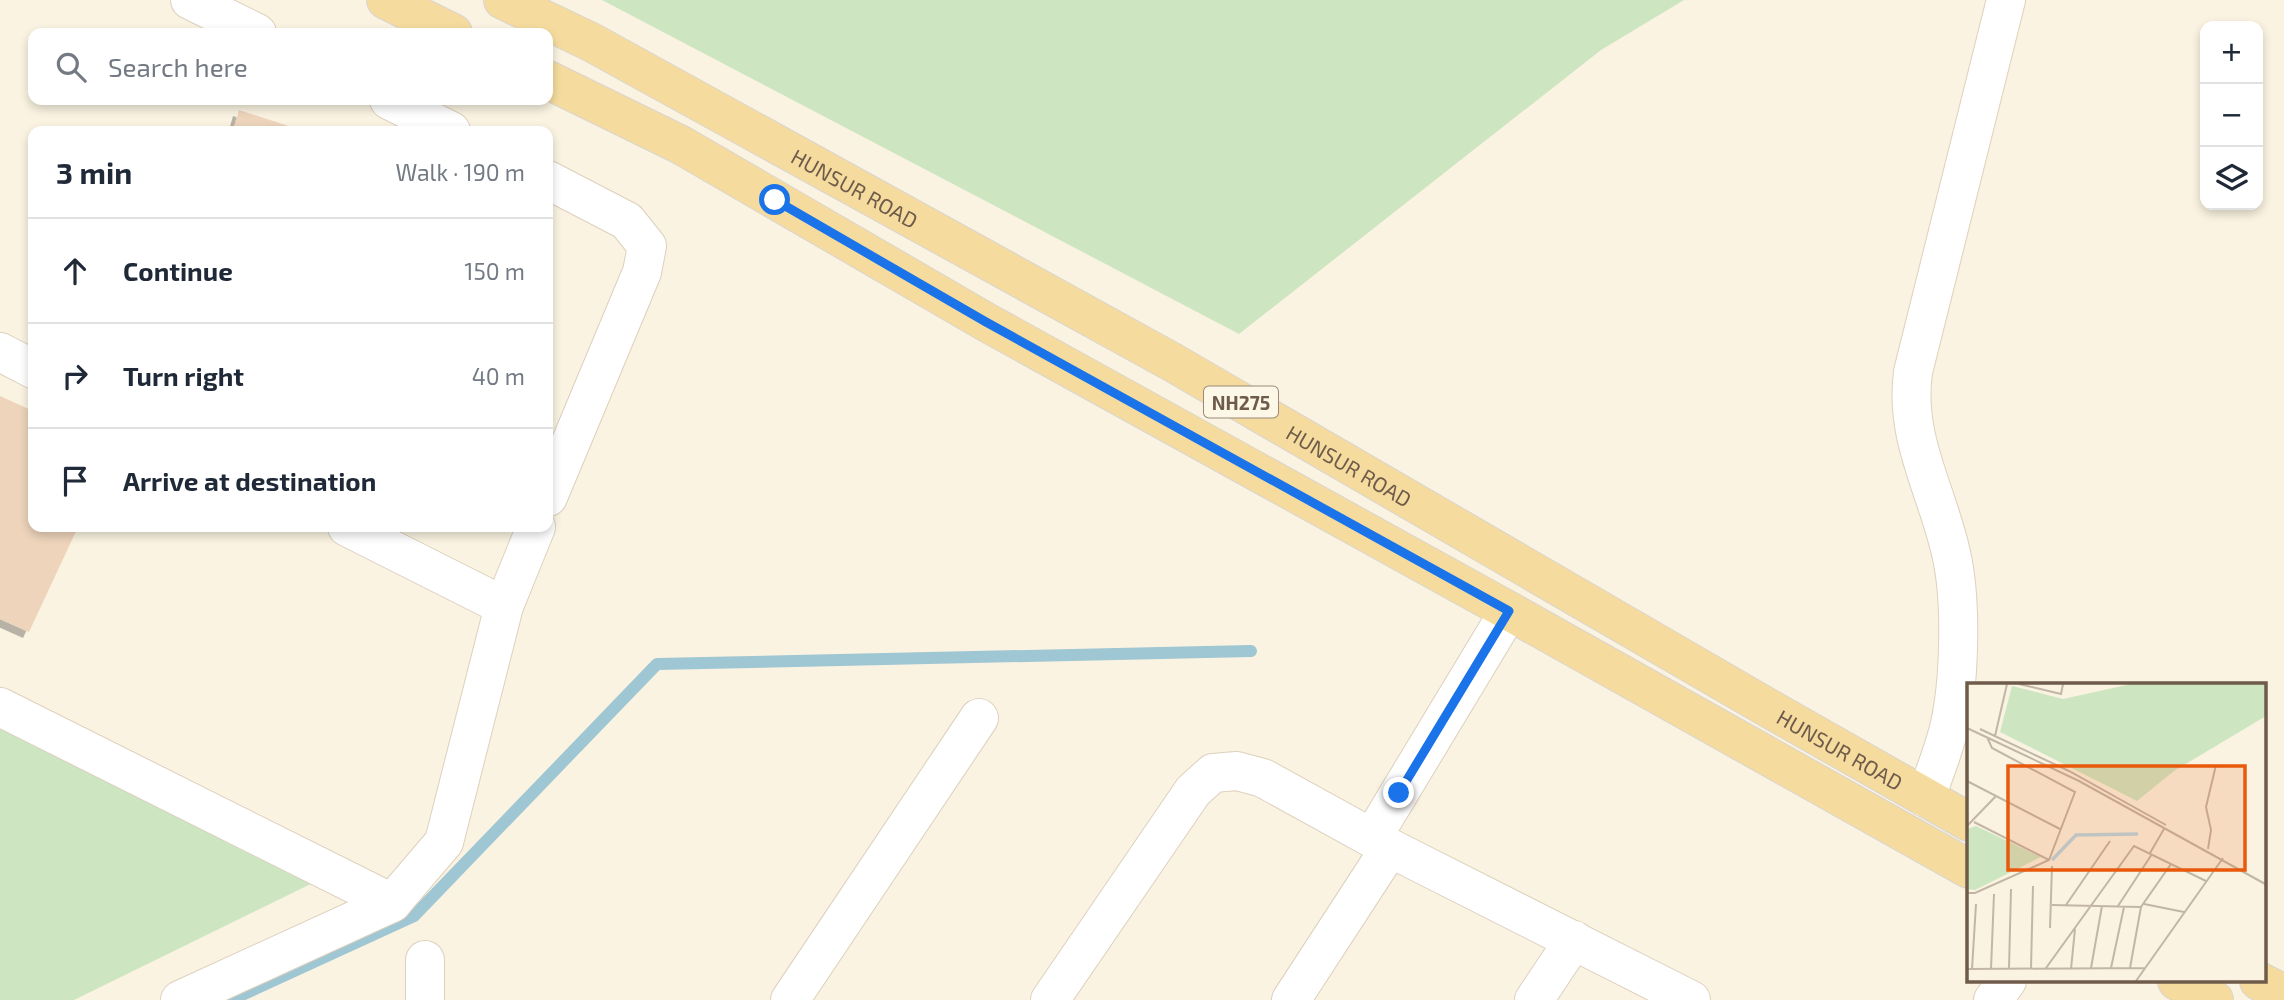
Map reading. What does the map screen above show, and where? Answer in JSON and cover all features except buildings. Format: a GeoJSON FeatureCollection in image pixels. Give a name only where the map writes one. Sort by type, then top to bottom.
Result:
{"type":"FeatureCollection","features":[{"type":"Feature","properties":{"kind":"main road"},"geometry":{"type":"LineString","coordinates":[[386,0],[443,28]]}},
{"type":"Feature","properties":{"kind":"main road","name":"HUNSUR ROAD"},"geometry":{"type":"LineString","coordinates":[[503,0],[591,42],[1172,362],[1967,821]]}},
{"type":"Feature","properties":{"kind":"main road"},"geometry":{"type":"LineString","coordinates":[[553,82],[681,145],[998,329],[1967,868]]}},
{"type":"Feature","properties":{"kind":"main road"},"geometry":{"type":"LineString","coordinates":[[2179,982],[2214,1000]]}},
{"type":"Feature","properties":{"kind":"main road"},"geometry":{"type":"LineString","coordinates":[[2261,982],[2284,994]]}},
{"type":"Feature","properties":{"kind":"street"},"geometry":{"type":"LineString","coordinates":[[190,0],[247,28]]}},
{"type":"Feature","properties":{"kind":"street"},"geometry":{"type":"LineString","coordinates":[[1926,798],[1948,732],[1953,704],[1958,613],[1951,550],[1914,435],[1911,392],[1913,372],[2006,0]]}},
{"type":"Feature","properties":{"kind":"street"},"geometry":{"type":"LineString","coordinates":[[399,105],[441,126]]}},
{"type":"Feature","properties":{"kind":"street"},"geometry":{"type":"LineString","coordinates":[[553,183],[627,221],[647,246],[642,272],[553,486]]}},
{"type":"Feature","properties":{"kind":"street"},"geometry":{"type":"LineString","coordinates":[[0,352],[28,366]]}},
{"type":"Feature","properties":{"kind":"street"},"geometry":{"type":"LineString","coordinates":[[357,532],[504,606]]}},
{"type":"Feature","properties":{"kind":"street"},"geometry":{"type":"LineString","coordinates":[[180,1000],[392,903],[444,842],[504,606],[534,532]]}},
{"type":"Feature","properties":{"kind":"street"},"geometry":{"type":"LineString","coordinates":[[1291,1000],[1509,611]]}},
{"type":"Feature","properties":{"kind":"street"},"geometry":{"type":"LineString","coordinates":[[0,707],[392,903]]}},
{"type":"Feature","properties":{"kind":"street"},"geometry":{"type":"LineString","coordinates":[[790,1000],[979,718]]}},
{"type":"Feature","properties":{"kind":"street"},"geometry":{"type":"LineString","coordinates":[[1050,1000],[1193,791],[1213,773],[1237,771],[1263,778],[1381,843],[1691,1000]]}},
{"type":"Feature","properties":{"kind":"street"},"geometry":{"type":"LineString","coordinates":[[1534,1000],[1574,940]]}},
{"type":"Feature","properties":{"kind":"street"},"geometry":{"type":"LineString","coordinates":[[425,960],[425,1000]]}},
{"type":"Feature","properties":{"kind":"street"},"geometry":{"type":"LineString","coordinates":[[1993,1000],[2006,982]]}},
{"type":"Feature","properties":{"kind":"green space"},"geometry":{"type":"Polygon","coordinates":[[[602,0],[1684,0],[1601,50],[1239,334],[602,0]]]}},
{"type":"Feature","properties":{"kind":"green space"},"geometry":{"type":"Polygon","coordinates":[[[0,727],[317,881],[74,1000],[0,1000],[0,727]]]}},
{"type":"Feature","properties":{"kind":"waterway"},"geometry":{"type":"LineString","coordinates":[[231,1000],[414,916],[657,664],[1251,651]]}},
{"type":"Feature","properties":{"kind":"route"},"geometry":{"type":"LineString","coordinates":[[775,200],[986,322],[1509,611],[1399,793]]}}]}
